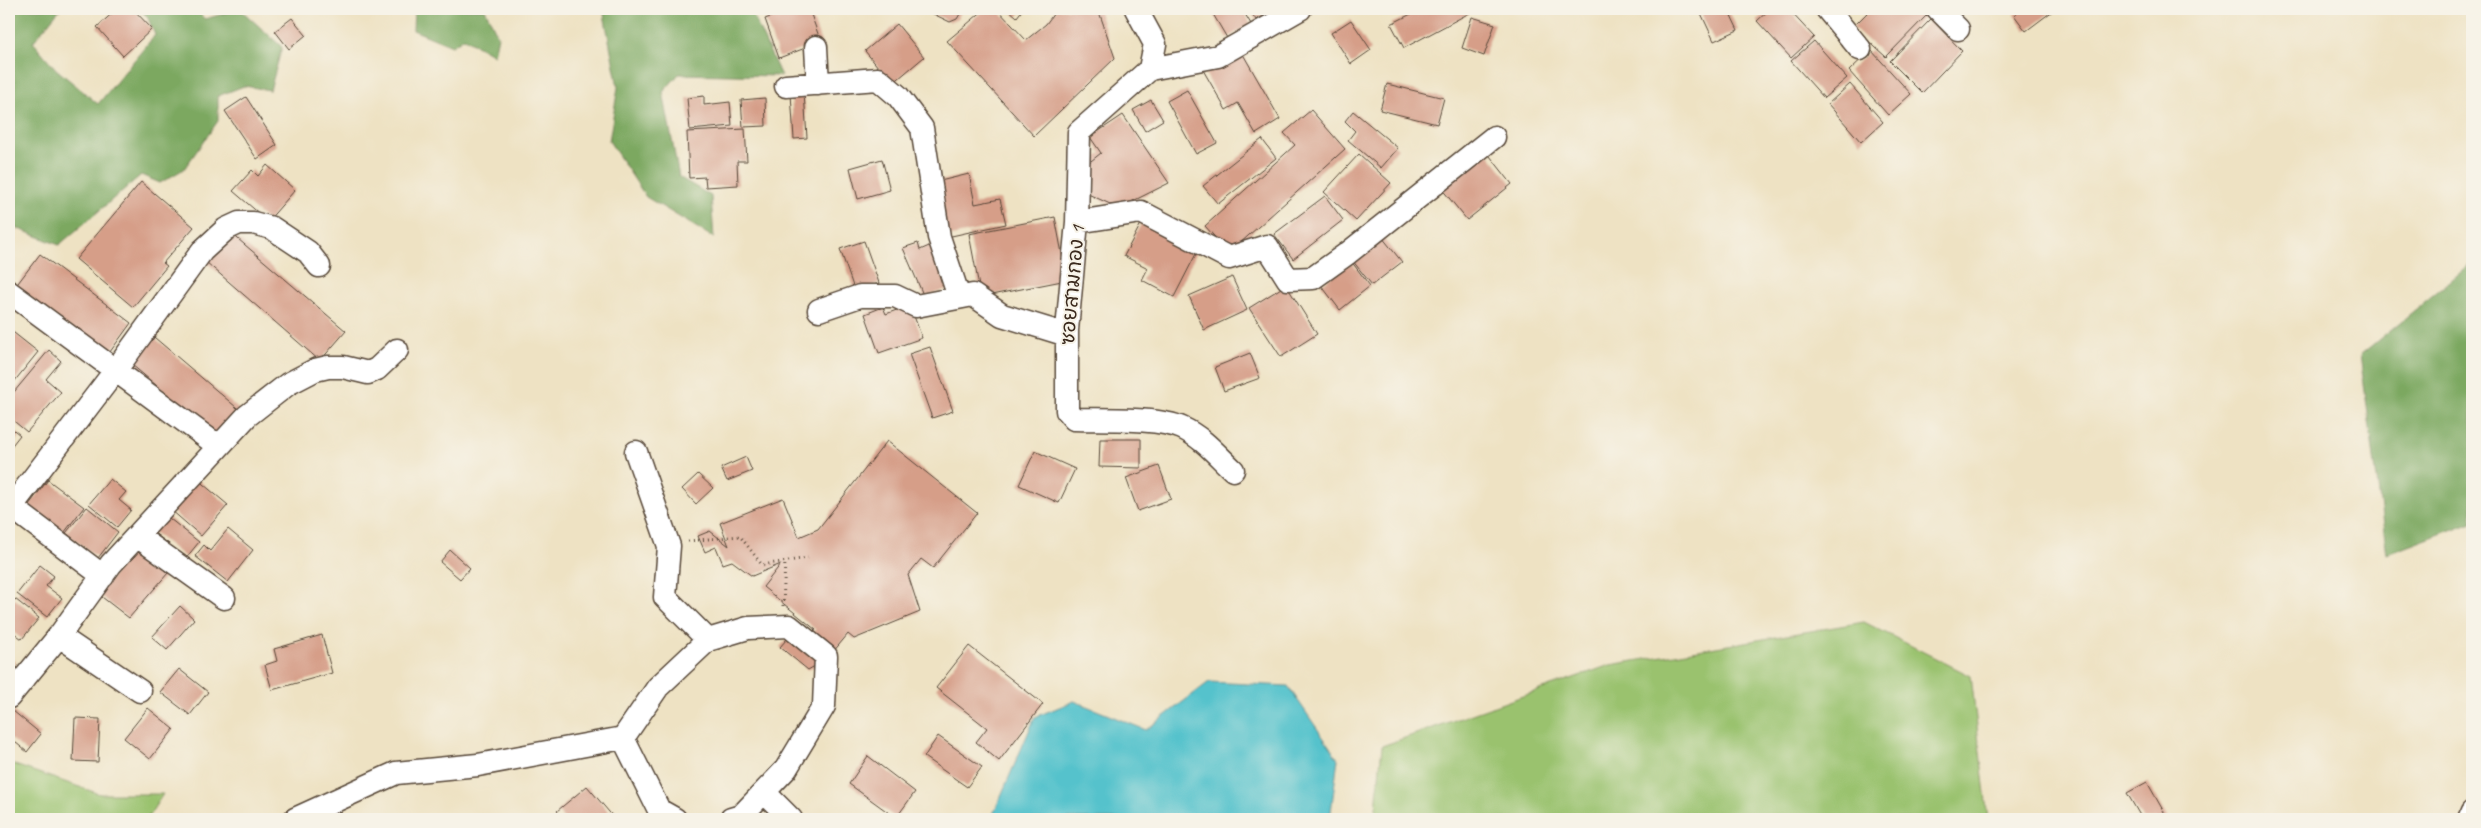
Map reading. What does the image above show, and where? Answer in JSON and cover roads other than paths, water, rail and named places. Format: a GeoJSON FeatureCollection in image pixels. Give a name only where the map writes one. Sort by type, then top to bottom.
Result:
{"type":"FeatureCollection","features":[{"type":"Feature","properties":{"kind":"street"},"geometry":{"type":"LineString","coordinates":[[1136,9],[1155,44],[1150,69],[1218,56],[1300,9]]}},
{"type":"Feature","properties":{"kind":"street"},"geometry":{"type":"LineString","coordinates":[[1827,9],[1860,49]]}},
{"type":"Feature","properties":{"kind":"street"},"geometry":{"type":"LineString","coordinates":[[1938,9],[1958,29]]}},
{"type":"Feature","properties":{"kind":"street"},"geometry":{"type":"LineString","coordinates":[[816,47],[818,84]]}},
{"type":"Feature","properties":{"kind":"street","name":"ซอยสามกอง 1"},"geometry":{"type":"LineString","coordinates":[[1150,69],[1079,132],[1077,222],[1067,335],[1066,411],[1074,419],[1161,422],[1180,427],[1194,434],[1233,470]]}},
{"type":"Feature","properties":{"kind":"street"},"geometry":{"type":"LineString","coordinates":[[786,86],[878,79],[898,96],[912,112],[922,128],[939,237],[959,298]]}},
{"type":"Feature","properties":{"kind":"street"},"geometry":{"type":"LineString","coordinates":[[1077,222],[1141,212],[1230,258],[1267,246],[1288,279],[1312,278],[1348,253],[1494,137]]}},
{"type":"Feature","properties":{"kind":"street"},"geometry":{"type":"LineString","coordinates":[[102,576],[10,507],[115,371],[202,251],[226,229],[240,224],[253,223],[272,228],[308,252],[319,266]]}},
{"type":"Feature","properties":{"kind":"street"},"geometry":{"type":"LineString","coordinates":[[9,292],[210,440],[220,444]]}},
{"type":"Feature","properties":{"kind":"street"},"geometry":{"type":"LineString","coordinates":[[820,310],[860,296],[895,296],[916,306],[973,294],[1002,315],[1067,335]]}},
{"type":"Feature","properties":{"kind":"street"},"geometry":{"type":"LineString","coordinates":[[9,697],[59,636],[102,576],[247,416],[288,384],[315,370],[328,367],[368,372],[377,369],[397,350]]}},
{"type":"Feature","properties":{"kind":"street"},"geometry":{"type":"LineString","coordinates":[[636,452],[667,543],[665,597],[708,640]]}},
{"type":"Feature","properties":{"kind":"street"},"geometry":{"type":"LineString","coordinates":[[137,536],[224,598]]}},
{"type":"Feature","properties":{"kind":"street"},"geometry":{"type":"LineString","coordinates":[[295,819],[396,773],[478,765],[624,738],[658,687],[708,640],[748,628],[789,626],[826,656],[824,706],[786,769],[741,816],[731,819]]}},
{"type":"Feature","properties":{"kind":"street"},"geometry":{"type":"LineString","coordinates":[[59,636],[140,691]]}},
{"type":"Feature","properties":{"kind":"street"},"geometry":{"type":"LineString","coordinates":[[624,738],[659,810],[674,819]]}},
{"type":"Feature","properties":{"kind":"street"},"geometry":{"type":"LineString","coordinates":[[764,792],[791,819]]}},
{"type":"Feature","properties":{"kind":"street"},"geometry":{"type":"LineString","coordinates":[[2469,819],[2472,812]]}},
{"type":"Feature","properties":{"kind":"water"},"geometry":{"type":"Polygon","coordinates":[[[1209,682],[1288,686],[1338,759],[1330,819],[991,819],[1035,717],[1074,701],[1146,730],[1209,682]]]}}]}
